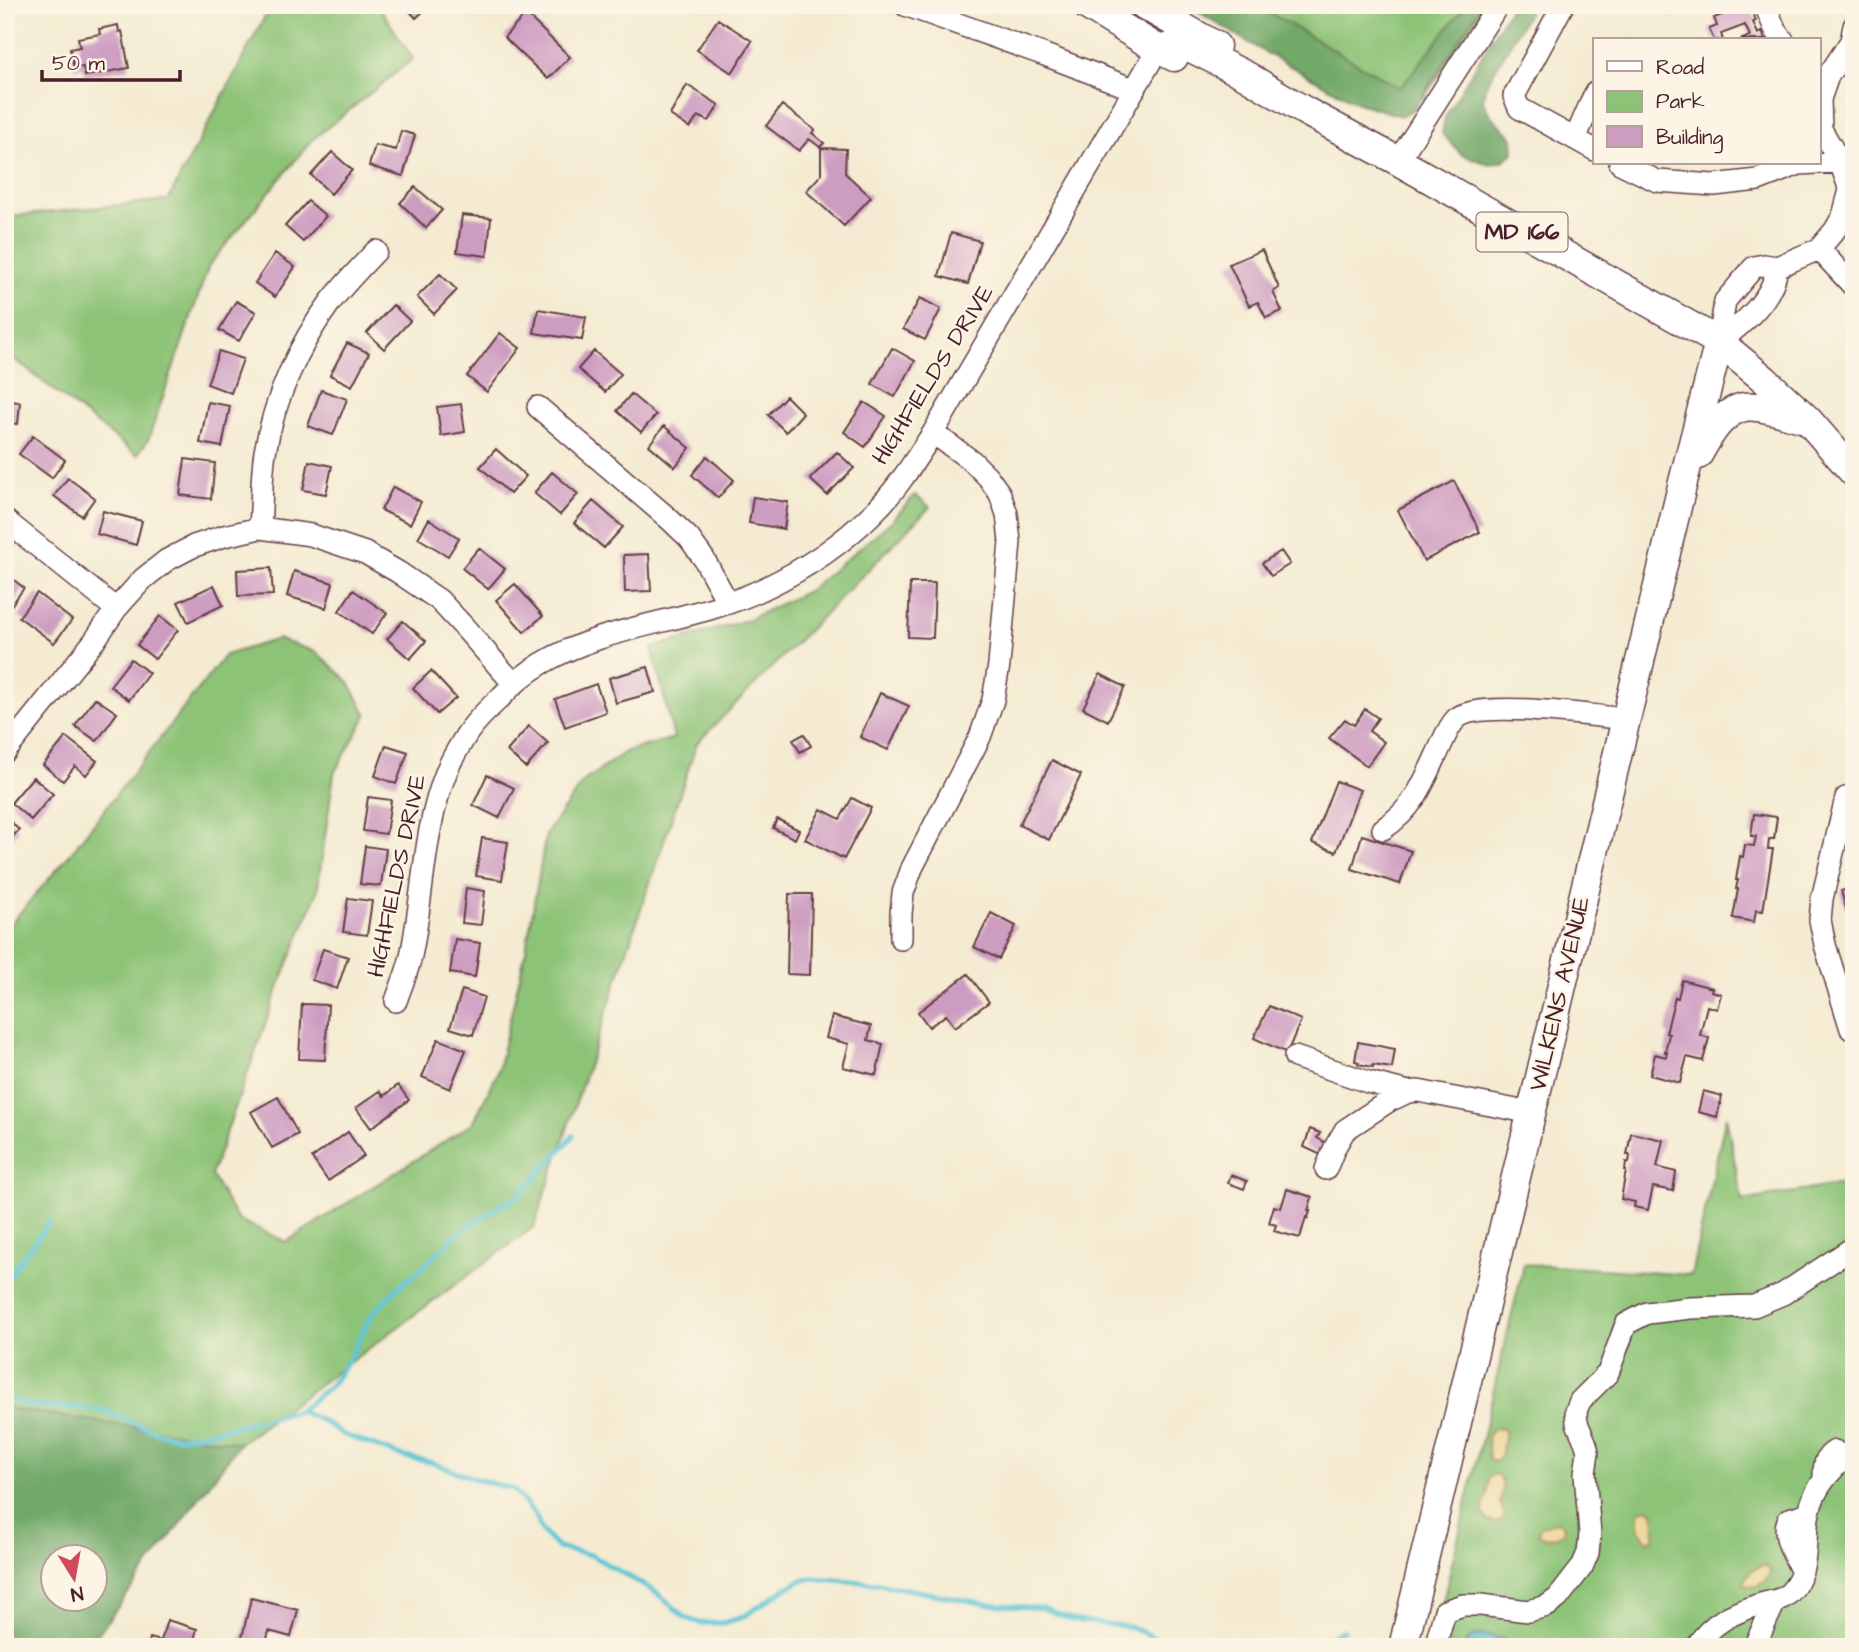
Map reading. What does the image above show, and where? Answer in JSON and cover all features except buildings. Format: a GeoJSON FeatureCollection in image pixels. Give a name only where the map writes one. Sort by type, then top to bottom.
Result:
{"type":"FeatureCollection","features":[{"type":"Feature","properties":{"kind":"main road","name":"MD 166"},"geometry":{"type":"LineString","coordinates":[[1086,5],[1158,49],[1263,99],[1305,111],[1719,342],[1808,419],[1854,473]]}},
{"type":"Feature","properties":{"kind":"main road"},"geometry":{"type":"LineString","coordinates":[[1115,5],[1145,22],[1158,49]]}},
{"type":"Feature","properties":{"kind":"main road","name":"MD 166"},"geometry":{"type":"LineString","coordinates":[[1144,5],[1265,74],[1305,111]]}},
{"type":"Feature","properties":{"kind":"main road","name":"WILKENS AVENUE"},"geometry":{"type":"LineString","coordinates":[[1404,1647],[1683,482],[1719,342]]}},
{"type":"Feature","properties":{"kind":"main road"},"geometry":{"type":"LineString","coordinates":[[1683,482],[1711,432],[1724,417],[1743,407],[1808,419]]}},
{"type":"Feature","properties":{"kind":"street"},"geometry":{"type":"LineString","coordinates":[[905,5],[1133,89]]}},
{"type":"Feature","properties":{"kind":"street"},"geometry":{"type":"LineString","coordinates":[[1398,161],[1499,5]]}},
{"type":"Feature","properties":{"kind":"street"},"geometry":{"type":"LineString","coordinates":[[1563,5],[1514,96],[1519,108],[1593,148]]}},
{"type":"Feature","properties":{"kind":"street"},"geometry":{"type":"LineString","coordinates":[[1765,5],[1782,38]]}},
{"type":"Feature","properties":{"kind":"street"},"geometry":{"type":"LineString","coordinates":[[1852,5],[1854,18]]}},
{"type":"Feature","properties":{"kind":"street"},"geometry":{"type":"LineString","coordinates":[[1719,342],[1725,301],[1754,267],[1777,267],[1819,249],[1843,216],[1850,190],[1847,161],[1821,129],[1820,90],[1851,41],[1854,26]]}},
{"type":"Feature","properties":{"kind":"street","name":"HIGHFIELDS DRIVE"},"geometry":{"type":"LineString","coordinates":[[396,1001],[411,959],[428,843],[437,803],[448,768],[467,734],[514,684],[539,665],[598,639],[728,603],[764,589],[803,569],[839,543],[874,512],[903,478],[933,433],[1158,49]]}},
{"type":"Feature","properties":{"kind":"street"},"geometry":{"type":"LineString","coordinates":[[1575,139],[1593,98]]}},
{"type":"Feature","properties":{"kind":"street"},"geometry":{"type":"LineString","coordinates":[[1820,163],[1847,161]]}},
{"type":"Feature","properties":{"kind":"street"},"geometry":{"type":"LineString","coordinates":[[1622,164],[1657,181],[1714,185],[1758,180],[1799,164]]}},
{"type":"Feature","properties":{"kind":"street"},"geometry":{"type":"LineString","coordinates":[[1819,249],[1854,287]]}},
{"type":"Feature","properties":{"kind":"street"},"geometry":{"type":"LineString","coordinates":[[260,528],[265,452],[275,412],[288,377],[304,344],[329,304],[376,251]]}},
{"type":"Feature","properties":{"kind":"street"},"geometry":{"type":"LineString","coordinates":[[1719,342],[1745,323],[1776,279],[1777,267]]}},
{"type":"Feature","properties":{"kind":"street"},"geometry":{"type":"LineString","coordinates":[[538,407],[689,538],[728,603]]}},
{"type":"Feature","properties":{"kind":"street"},"geometry":{"type":"LineString","coordinates":[[901,939],[904,893],[912,868],[979,737],[993,700],[999,665],[1010,542],[1007,514],[1000,494],[988,477],[972,460],[933,433]]}},
{"type":"Feature","properties":{"kind":"street"},"geometry":{"type":"LineString","coordinates":[[5,520],[116,609]]}},
{"type":"Feature","properties":{"kind":"street"},"geometry":{"type":"LineString","coordinates":[[5,752],[116,609],[143,579],[167,560],[194,546],[260,528],[311,535],[365,553],[398,572],[439,600],[514,684]]}},
{"type":"Feature","properties":{"kind":"street"},"geometry":{"type":"LineString","coordinates":[[1383,829],[1398,819],[1419,794],[1449,729],[1456,718],[1464,714],[1492,709],[1626,719]]}},
{"type":"Feature","properties":{"kind":"street"},"geometry":{"type":"LineString","coordinates":[[1851,1029],[1820,920],[1822,899],[1846,797],[1854,797]]}},
{"type":"Feature","properties":{"kind":"street"},"geometry":{"type":"LineString","coordinates":[[1295,1057],[1368,1082],[1408,1092]]}},
{"type":"Feature","properties":{"kind":"street"},"geometry":{"type":"LineString","coordinates":[[1326,1169],[1345,1130],[1389,1101],[1408,1092],[1418,1091],[1532,1113]]}},
{"type":"Feature","properties":{"kind":"street"},"geometry":{"type":"LineString","coordinates":[[1435,1647],[1445,1611],[1463,1605],[1528,1611],[1548,1606],[1558,1598],[1582,1567],[1588,1553],[1590,1534],[1585,1474],[1588,1452],[1577,1423],[1576,1411],[1580,1401],[1608,1373],[1626,1324],[1647,1313],[1690,1308],[1754,1306],[1783,1294],[1854,1247]]}},
{"type":"Feature","properties":{"kind":"street"},"geometry":{"type":"LineString","coordinates":[[1696,1647],[1705,1634],[1722,1619],[1761,1603],[1775,1602],[1787,1595],[1796,1585],[1805,1554],[1809,1513],[1824,1478]]}},
{"type":"Feature","properties":{"kind":"street"},"geometry":{"type":"LineString","coordinates":[[1754,1647],[1775,1602]]}},
{"type":"Feature","properties":{"kind":"green space"},"geometry":{"type":"Polygon","coordinates":[[[271,5],[378,5],[413,59],[312,140],[209,265],[148,440],[137,455],[5,352],[5,217],[168,200],[271,5]]]}},
{"type":"Feature","properties":{"kind":"green space"},"geometry":{"type":"Polygon","coordinates":[[[1187,5],[1256,5],[1400,88],[1466,5],[1482,5],[1414,109],[1401,116],[1358,103],[1266,53],[1187,5]]]}},
{"type":"Feature","properties":{"kind":"green space"},"geometry":{"type":"Polygon","coordinates":[[[1256,5],[1486,5],[1423,99],[1256,5]]]}},
{"type":"Feature","properties":{"kind":"green space"},"geometry":{"type":"Polygon","coordinates":[[[1512,5],[1533,5],[1485,87],[1483,101],[1490,115],[1513,138],[1514,152],[1503,161],[1489,164],[1462,155],[1442,134],[1445,117],[1512,5]]]}},
{"type":"Feature","properties":{"kind":"green space"},"geometry":{"type":"Polygon","coordinates":[[[915,495],[930,507],[697,743],[534,1227],[240,1443],[5,1409],[5,930],[66,859],[225,655],[278,639],[316,652],[348,681],[367,715],[334,773],[317,893],[280,983],[211,1175],[237,1219],[286,1242],[473,1123],[497,1074],[526,950],[546,834],[584,781],[627,751],[674,738],[652,648],[747,620],[808,591],[892,521],[915,495]]]}},
{"type":"Feature","properties":{"kind":"green space"},"geometry":{"type":"Polygon","coordinates":[[[1726,1116],[1742,1201],[1854,1182],[1854,1647],[1432,1647],[1524,1264],[1691,1275],[1726,1116]]]}},
{"type":"Feature","properties":{"kind":"green space"},"geometry":{"type":"Polygon","coordinates":[[[5,1408],[240,1443],[88,1647],[5,1647],[5,1408]]]}},
{"type":"Feature","properties":{"kind":"sand"},"geometry":{"type":"Polygon","coordinates":[[[1492,1430],[1504,1430],[1502,1455],[1496,1462],[1489,1460],[1487,1437],[1492,1430]]]}},
{"type":"Feature","properties":{"kind":"sand"},"geometry":{"type":"Polygon","coordinates":[[[1493,1474],[1499,1476],[1503,1485],[1500,1503],[1505,1514],[1497,1523],[1488,1521],[1483,1515],[1488,1479],[1493,1474]]]}},
{"type":"Feature","properties":{"kind":"sand"},"geometry":{"type":"Polygon","coordinates":[[[1647,1508],[1653,1512],[1655,1522],[1654,1538],[1647,1541],[1640,1531],[1639,1519],[1640,1511],[1647,1508]]]}},
{"type":"Feature","properties":{"kind":"sand"},"geometry":{"type":"Polygon","coordinates":[[[1557,1521],[1564,1525],[1563,1533],[1550,1537],[1538,1534],[1540,1527],[1557,1521]]]}},
{"type":"Feature","properties":{"kind":"sand"},"geometry":{"type":"Polygon","coordinates":[[[1765,1566],[1770,1573],[1762,1583],[1756,1586],[1744,1584],[1751,1571],[1765,1566]]]}},
{"type":"Feature","properties":{"kind":"water"},"geometry":{"type":"Polygon","coordinates":[[[1476,1635],[1492,1636],[1526,1647],[1465,1647],[1468,1640],[1476,1635]]]}},
{"type":"Feature","properties":{"kind":"waterway"},"geometry":{"type":"LineString","coordinates":[[299,1411],[332,1384],[349,1359],[371,1316],[394,1291],[456,1235],[519,1196],[573,1136]]}},
{"type":"Feature","properties":{"kind":"waterway"},"geometry":{"type":"LineString","coordinates":[[5,1281],[50,1221]]}},
{"type":"Feature","properties":{"kind":"waterway"},"geometry":{"type":"LineString","coordinates":[[5,1395],[21,1403],[106,1411],[158,1433],[180,1437],[299,1411],[321,1420],[342,1434],[405,1457],[430,1462],[513,1489],[536,1516],[541,1530],[558,1548],[591,1555],[657,1593],[686,1618],[700,1623],[723,1623],[743,1617],[785,1589],[813,1578],[874,1583],[987,1604],[1043,1608],[1072,1620],[1131,1627],[1174,1647]]}},
{"type":"Feature","properties":{"kind":"waterway"},"geometry":{"type":"LineString","coordinates":[[1302,1647],[1344,1630]]}}]}
